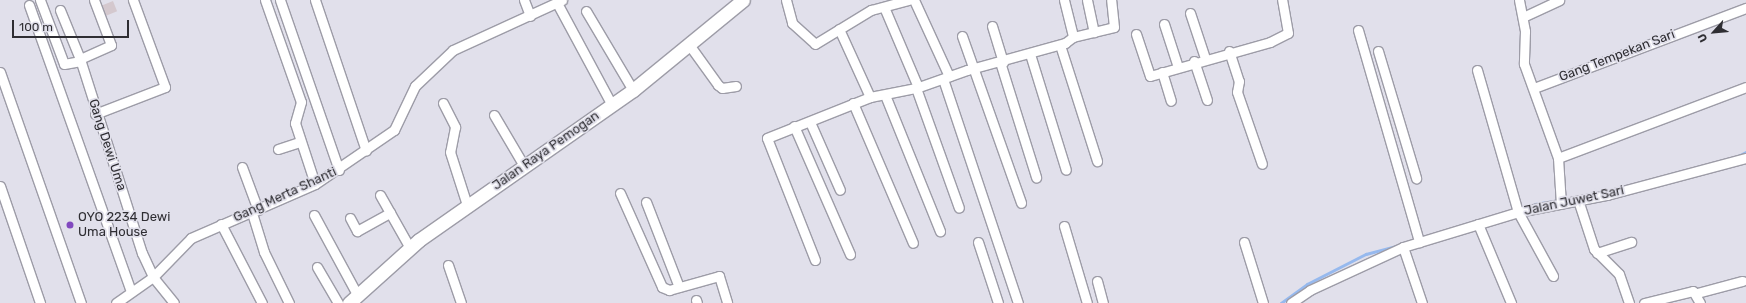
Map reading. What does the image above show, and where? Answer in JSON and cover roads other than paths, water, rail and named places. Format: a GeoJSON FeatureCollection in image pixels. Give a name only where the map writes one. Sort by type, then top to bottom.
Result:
{"type":"FeatureCollection","features":[{"type":"Feature","properties":{"kind":"street"},"geometry":{"type":"LineString","coordinates":[[40,0],[64,64],[81,60],[112,45],[94,0]]}},
{"type":"Feature","properties":{"kind":"street"},"geometry":{"type":"LineString","coordinates":[[95,114],[165,88],[133,0]]}},
{"type":"Feature","properties":{"kind":"street"},"geometry":{"type":"LineString","coordinates":[[265,0],[301,102],[295,123],[315,184]]}},
{"type":"Feature","properties":{"kind":"street"},"geometry":{"type":"LineString","coordinates":[[280,0],[339,170]]}},
{"type":"Feature","properties":{"kind":"street"},"geometry":{"type":"LineString","coordinates":[[315,0],[366,151]]}},
{"type":"Feature","properties":{"kind":"street"},"geometry":{"type":"LineString","coordinates":[[524,0],[530,16]]}},
{"type":"Feature","properties":{"kind":"street","name":"Jalan Raya Pemogan"},"geometry":{"type":"LineString","coordinates":[[354,300],[410,248],[467,205],[633,90],[690,46],[743,0]]}},
{"type":"Feature","properties":{"kind":"street"},"geometry":{"type":"LineString","coordinates":[[786,0],[792,23],[815,44],[871,10],[909,0]]}},
{"type":"Feature","properties":{"kind":"street"},"geometry":{"type":"LineString","coordinates":[[914,0],[946,78],[1018,303]]}},
{"type":"Feature","properties":{"kind":"street"},"geometry":{"type":"LineString","coordinates":[[1064,0],[1073,37]]}},
{"type":"Feature","properties":{"kind":"street"},"geometry":{"type":"LineString","coordinates":[[1087,0],[1094,32]]}},
{"type":"Feature","properties":{"kind":"street"},"geometry":{"type":"LineString","coordinates":[[815,260],[766,141],[794,126],[810,122],[870,97],[885,96],[917,88],[972,68],[1030,54],[1060,45],[1073,37],[1116,26],[1110,0]]}},
{"type":"Feature","properties":{"kind":"street"},"geometry":{"type":"LineString","coordinates":[[1136,34],[1150,76],[1229,51],[1270,42],[1288,33],[1282,0]]}},
{"type":"Feature","properties":{"kind":"street"},"geometry":{"type":"LineString","coordinates":[[1520,0],[1523,17],[1524,64],[1534,88],[1558,158],[1561,198]]}},
{"type":"Feature","properties":{"kind":"street"},"geometry":{"type":"LineString","coordinates":[[1523,17],[1559,0]]}},
{"type":"Feature","properties":{"kind":"street"},"geometry":{"type":"LineString","coordinates":[[555,4],[612,105]]}},
{"type":"Feature","properties":{"kind":"street","name":"Gang Merta Shanti"},"geometry":{"type":"LineString","coordinates":[[116,303],[131,290],[152,276],[191,238],[255,215],[315,184],[339,170],[394,130],[415,86],[453,50],[555,4]]}},
{"type":"Feature","properties":{"kind":"street"},"geometry":{"type":"LineString","coordinates":[[29,5],[131,290]]}},
{"type":"Feature","properties":{"kind":"street"},"geometry":{"type":"LineString","coordinates":[[884,7],[917,88],[959,208]]}},
{"type":"Feature","properties":{"kind":"street","name":"Gang Tempekan Sari"},"geometry":{"type":"LineString","coordinates":[[1534,88],[1746,8]]}},
{"type":"Feature","properties":{"kind":"street","name":"Gang Dewi Uma"},"geometry":{"type":"LineString","coordinates":[[60,10],[81,60],[95,114],[152,276],[174,303]]}},
{"type":"Feature","properties":{"kind":"street"},"geometry":{"type":"LineString","coordinates":[[586,11],[633,90]]}},
{"type":"Feature","properties":{"kind":"street"},"geometry":{"type":"LineString","coordinates":[[1190,13],[1205,58]]}},
{"type":"Feature","properties":{"kind":"street"},"geometry":{"type":"LineString","coordinates":[[1164,24],[1178,67]]}},
{"type":"Feature","properties":{"kind":"street"},"geometry":{"type":"LineString","coordinates":[[992,26],[1001,62],[1036,177]]}},
{"type":"Feature","properties":{"kind":"street"},"geometry":{"type":"LineString","coordinates":[[839,29],[870,97]]}},
{"type":"Feature","properties":{"kind":"street"},"geometry":{"type":"LineString","coordinates":[[1358,30],[1419,240]]}},
{"type":"Feature","properties":{"kind":"street"},"geometry":{"type":"LineString","coordinates":[[962,36],[972,68],[1021,203]]}},
{"type":"Feature","properties":{"kind":"street"},"geometry":{"type":"LineString","coordinates":[[1060,45],[1097,161]]}},
{"type":"Feature","properties":{"kind":"street"},"geometry":{"type":"LineString","coordinates":[[690,46],[718,85],[722,88],[736,86]]}},
{"type":"Feature","properties":{"kind":"street"},"geometry":{"type":"LineString","coordinates":[[1229,51],[1239,81],[1237,92],[1262,164]]}},
{"type":"Feature","properties":{"kind":"street"},"geometry":{"type":"LineString","coordinates":[[1378,51],[1416,178]]}},
{"type":"Feature","properties":{"kind":"street"},"geometry":{"type":"LineString","coordinates":[[1030,54],[1066,170]]}},
{"type":"Feature","properties":{"kind":"street"},"geometry":{"type":"LineString","coordinates":[[1194,62],[1207,100]]}},
{"type":"Feature","properties":{"kind":"street"},"geometry":{"type":"LineString","coordinates":[[1477,70],[1518,210],[1554,276]]}},
{"type":"Feature","properties":{"kind":"street"},"geometry":{"type":"LineString","coordinates":[[0,72],[81,303]]}},
{"type":"Feature","properties":{"kind":"street"},"geometry":{"type":"LineString","coordinates":[[1162,72],[1171,101]]}},
{"type":"Feature","properties":{"kind":"street"},"geometry":{"type":"LineString","coordinates":[[1558,158],[1746,87]]}},
{"type":"Feature","properties":{"kind":"street"},"geometry":{"type":"LineString","coordinates":[[885,96],[940,231]]}},
{"type":"Feature","properties":{"kind":"street"},"geometry":{"type":"LineString","coordinates":[[443,103],[455,128],[450,152],[467,205]]}},
{"type":"Feature","properties":{"kind":"street"},"geometry":{"type":"LineString","coordinates":[[853,103],[913,243]]}},
{"type":"Feature","properties":{"kind":"street"},"geometry":{"type":"LineString","coordinates":[[494,115],[524,166]]}},
{"type":"Feature","properties":{"kind":"street"},"geometry":{"type":"LineString","coordinates":[[810,122],[840,190]]}},
{"type":"Feature","properties":{"kind":"street"},"geometry":{"type":"LineString","coordinates":[[794,126],[850,254]]}},
{"type":"Feature","properties":{"kind":"street"},"geometry":{"type":"LineString","coordinates":[[278,149],[300,142]]}},
{"type":"Feature","properties":{"kind":"street"},"geometry":{"type":"LineString","coordinates":[[1395,158],[1409,154]]}},
{"type":"Feature","properties":{"kind":"street","name":"Jalan Juwet Sari"},"geometry":{"type":"LineString","coordinates":[[1291,303],[1310,290],[1419,240],[1478,224],[1518,210],[1561,198],[1578,200],[1746,158]]}},
{"type":"Feature","properties":{"kind":"street"},"geometry":{"type":"LineString","coordinates":[[242,167],[264,252],[289,303]]}},
{"type":"Feature","properties":{"kind":"street"},"geometry":{"type":"LineString","coordinates":[[0,186],[38,302]]}},
{"type":"Feature","properties":{"kind":"street"},"geometry":{"type":"LineString","coordinates":[[620,193],[662,286],[669,290],[720,277],[727,303]]}},
{"type":"Feature","properties":{"kind":"street"},"geometry":{"type":"LineString","coordinates":[[380,194],[410,248]]}},
{"type":"Feature","properties":{"kind":"street"},"geometry":{"type":"LineString","coordinates":[[1578,200],[1597,253],[1619,274],[1629,303]]}},
{"type":"Feature","properties":{"kind":"street"},"geometry":{"type":"LineString","coordinates":[[646,202],[679,287]]}},
{"type":"Feature","properties":{"kind":"street"},"geometry":{"type":"LineString","coordinates":[[350,218],[357,231],[390,213]]}},
{"type":"Feature","properties":{"kind":"street"},"geometry":{"type":"LineString","coordinates":[[314,215],[354,300]]}},
{"type":"Feature","properties":{"kind":"street"},"geometry":{"type":"LineString","coordinates":[[1478,224],[1511,303]]}},
{"type":"Feature","properties":{"kind":"street"},"geometry":{"type":"LineString","coordinates":[[1064,226],[1087,303]]}},
{"type":"Feature","properties":{"kind":"street"},"geometry":{"type":"LineString","coordinates":[[222,228],[262,303]]}},
{"type":"Feature","properties":{"kind":"street"},"geometry":{"type":"LineString","coordinates":[[978,242],[998,303]]}},
{"type":"Feature","properties":{"kind":"street"},"geometry":{"type":"LineString","coordinates":[[1244,242],[1263,303]]}},
{"type":"Feature","properties":{"kind":"street"},"geometry":{"type":"LineString","coordinates":[[1597,253],[1630,242]]}},
{"type":"Feature","properties":{"kind":"street"},"geometry":{"type":"LineString","coordinates":[[1403,247],[1422,303]]}},
{"type":"Feature","properties":{"kind":"street"},"geometry":{"type":"LineString","coordinates":[[448,265],[461,303]]}},
{"type":"Feature","properties":{"kind":"street"},"geometry":{"type":"LineString","coordinates":[[317,267],[338,303]]}},
{"type":"Feature","properties":{"kind":"street"},"geometry":{"type":"LineString","coordinates":[[1097,281],[1103,303]]}},
{"type":"Feature","properties":{"kind":"street"},"geometry":{"type":"LineString","coordinates":[[1644,303],[1697,293],[1742,281]]}},
{"type":"Feature","properties":{"kind":"street"},"geometry":{"type":"LineString","coordinates":[[1697,293],[1700,303]]}},
{"type":"Feature","properties":{"kind":"waterway"},"geometry":{"type":"LineString","coordinates":[[1738,156],[1746,152]]}},
{"type":"Feature","properties":{"kind":"waterway"},"geometry":{"type":"LineString","coordinates":[[1535,204],[1571,198]]}},
{"type":"Feature","properties":{"kind":"waterway"},"geometry":{"type":"LineString","coordinates":[[1281,303],[1307,284],[1366,254],[1396,246]]}},
{"type":"Feature","properties":{"kind":"place","name":"OYO 2234 Dewi Uma House"},"geometry":{"type":"Point","coordinates":[70,225]}}]}
